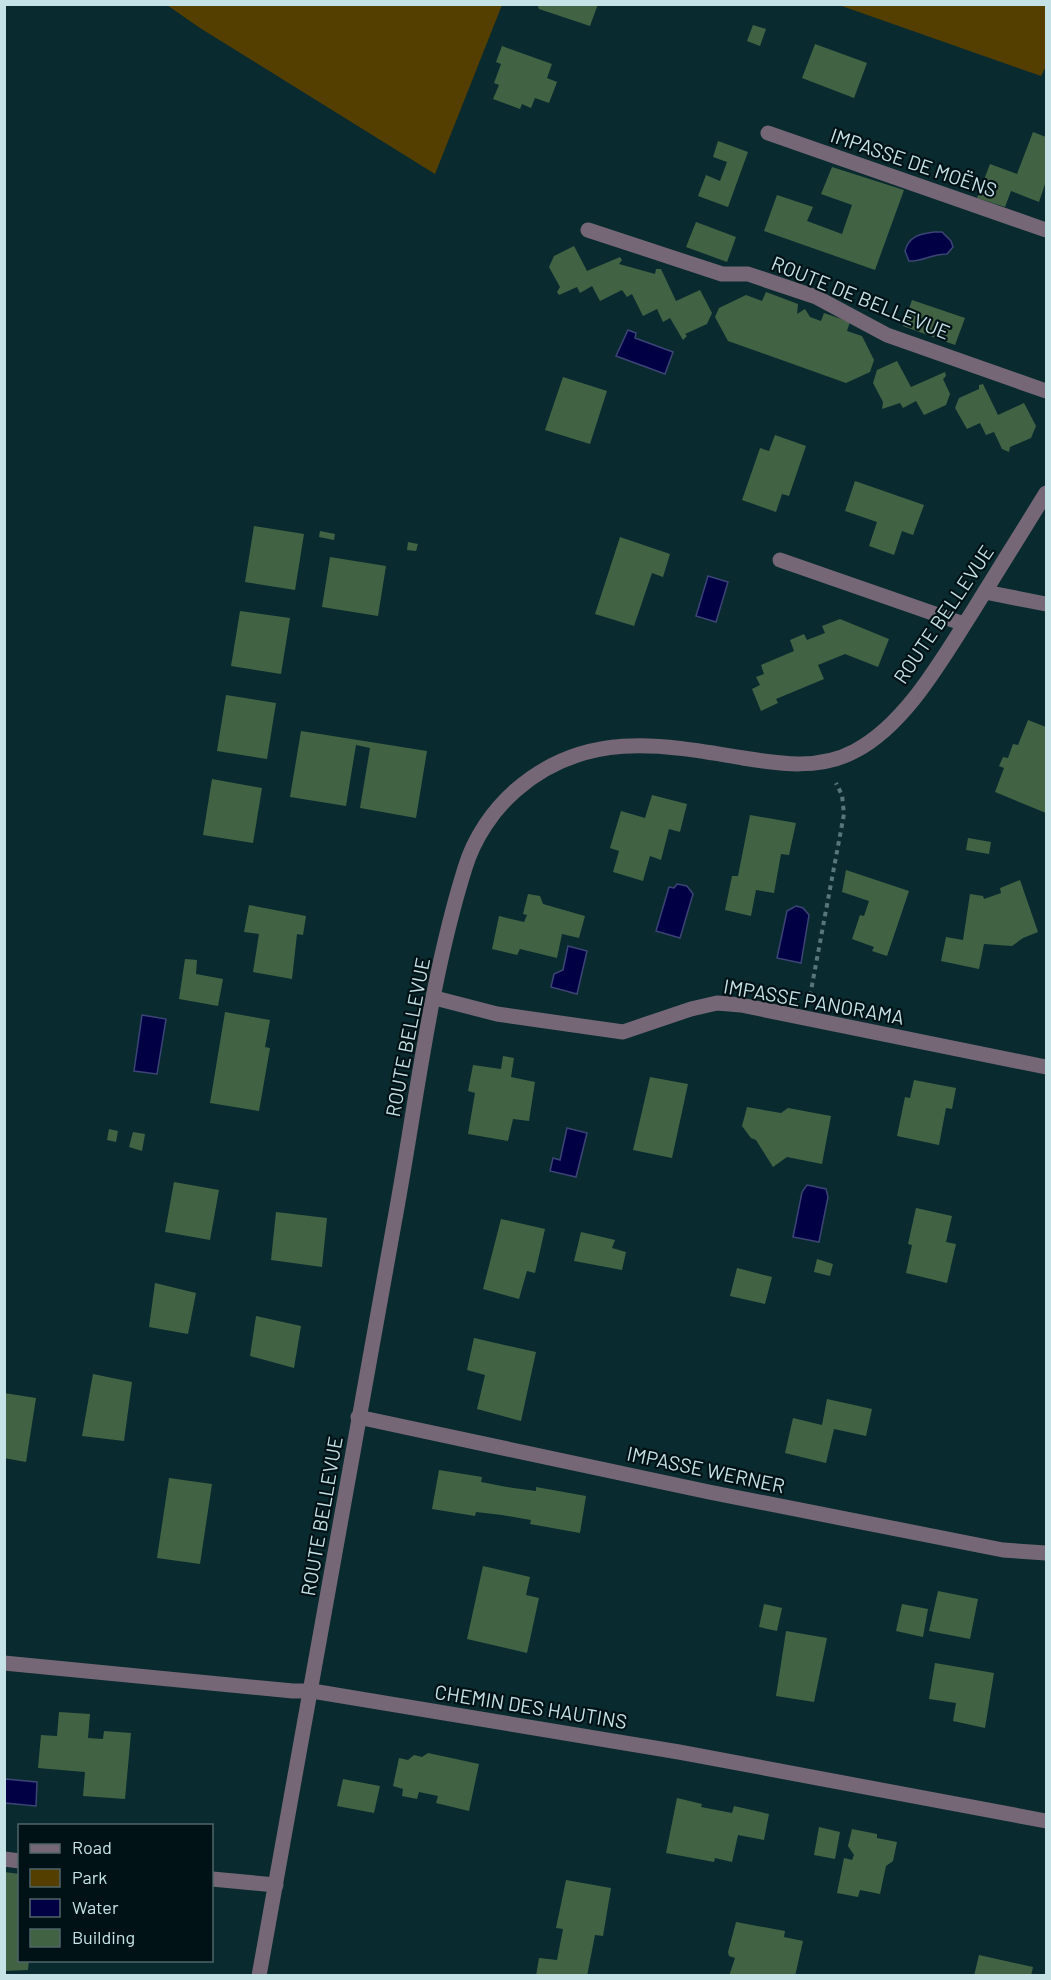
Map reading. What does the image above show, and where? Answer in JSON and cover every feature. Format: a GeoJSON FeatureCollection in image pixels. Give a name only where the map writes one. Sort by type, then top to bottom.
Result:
{"type":"FeatureCollection","features":[{"type":"Feature","properties":{"kind":"street","name":"IMPASSE DE MOËNS"},"geometry":{"type":"LineString","coordinates":[[768,133],[1047,230]]}},
{"type":"Feature","properties":{"kind":"street","name":"ROUTE DE BELLEVUE"},"geometry":{"type":"LineString","coordinates":[[588,230],[722,274],[748,274],[816,297],[887,334],[1047,391]]}},
{"type":"Feature","properties":{"kind":"street","name":"ROUTE BELLEVUE"},"geometry":{"type":"LineString","coordinates":[[258,1976],[312,1691],[358,1417],[435,998],[466,864],[482,828],[514,791],[548,766],[587,751],[627,744],[686,748],[785,765],[824,762],[854,752],[884,730],[935,672],[1047,493]]}},
{"type":"Feature","properties":{"kind":"street"},"geometry":{"type":"LineString","coordinates":[[780,560],[964,624]]}},
{"type":"Feature","properties":{"kind":"street"},"geometry":{"type":"LineString","coordinates":[[985,592],[1047,604]]}},
{"type":"Feature","properties":{"kind":"street","name":"IMPASSE PANORAMA"},"geometry":{"type":"LineString","coordinates":[[435,998],[497,1014],[622,1032],[691,1009],[717,1003],[806,1017],[1047,1067]]}},
{"type":"Feature","properties":{"kind":"street","name":"IMPASSE WERNER"},"geometry":{"type":"LineString","coordinates":[[358,1417],[932,1536],[1003,1550],[1047,1553]]}},
{"type":"Feature","properties":{"kind":"street","name":"CHEMIN DES HAUTINS"},"geometry":{"type":"LineString","coordinates":[[4,1663],[312,1691],[678,1752],[1047,1821]]}},
{"type":"Feature","properties":{"kind":"street"},"geometry":{"type":"LineString","coordinates":[[213,1879],[276,1885]]}},
{"type":"Feature","properties":{"kind":"path"},"geometry":{"type":"LineString","coordinates":[[806,1017],[844,814],[842,795],[824,762]]}},
{"type":"Feature","properties":{"kind":"green space"},"geometry":{"type":"Polygon","coordinates":[[[167,5],[502,5],[435,174],[200,28],[167,5]]]}},
{"type":"Feature","properties":{"kind":"green space"},"geometry":{"type":"Polygon","coordinates":[[[839,5],[1046,5],[1046,66],[1041,76],[839,5]]]}},
{"type":"Feature","properties":{"kind":"water"},"geometry":{"type":"Polygon","coordinates":[[[942,232],[951,241],[953,247],[947,254],[909,261],[905,251],[909,242],[920,235],[942,232]]]}},
{"type":"Feature","properties":{"kind":"water"},"geometry":{"type":"Polygon","coordinates":[[[628,330],[636,333],[635,338],[673,352],[665,374],[616,356],[628,330]]]}},
{"type":"Feature","properties":{"kind":"water"},"geometry":{"type":"Polygon","coordinates":[[[708,576],[728,582],[716,622],[696,616],[708,576]]]}},
{"type":"Feature","properties":{"kind":"water"},"geometry":{"type":"Polygon","coordinates":[[[677,884],[687,886],[693,894],[680,938],[656,931],[669,887],[674,888],[677,884]]]}},
{"type":"Feature","properties":{"kind":"water"},"geometry":{"type":"Polygon","coordinates":[[[796,906],[803,908],[809,915],[801,963],[777,958],[787,911],[796,906]]]}},
{"type":"Feature","properties":{"kind":"water"},"geometry":{"type":"Polygon","coordinates":[[[568,946],[587,951],[577,994],[551,987],[554,974],[563,970],[568,946]]]}},
{"type":"Feature","properties":{"kind":"water"},"geometry":{"type":"Polygon","coordinates":[[[142,1015],[166,1019],[157,1074],[134,1071],[142,1015]]]}},
{"type":"Feature","properties":{"kind":"water"},"geometry":{"type":"Polygon","coordinates":[[[567,1128],[587,1133],[576,1177],[550,1171],[553,1158],[560,1160],[567,1128]]]}},
{"type":"Feature","properties":{"kind":"water"},"geometry":{"type":"Polygon","coordinates":[[[807,1185],[826,1189],[828,1197],[819,1242],[793,1237],[802,1192],[807,1185]]]}},
{"type":"Feature","properties":{"kind":"water"},"geometry":{"type":"Polygon","coordinates":[[[5,1779],[37,1782],[36,1806],[5,1803],[5,1779]]]}},
{"type":"Feature","properties":{"kind":"building"},"geometry":{"type":"Polygon","coordinates":[[[537,4],[598,4],[590,26],[539,9],[537,4]]]}},
{"type":"Feature","properties":{"kind":"building"},"geometry":{"type":"Polygon","coordinates":[[[753,25],[766,29],[760,46],[747,41],[753,25]]]}},
{"type":"Feature","properties":{"kind":"building"},"geometry":{"type":"Polygon","coordinates":[[[815,44],[867,63],[854,98],[802,78],[815,44]]]}},
{"type":"Feature","properties":{"kind":"building"},"geometry":{"type":"Polygon","coordinates":[[[502,46],[552,64],[547,78],[557,82],[549,103],[535,98],[531,108],[522,104],[520,109],[493,99],[499,85],[494,83],[501,64],[496,62],[502,46]]]}},
{"type":"Feature","properties":{"kind":"building"},"geometry":{"type":"Polygon","coordinates":[[[1033,132],[1046,137],[1046,181],[1039,202],[1011,191],[1005,207],[977,198],[990,164],[1017,174],[1033,132]]]}},
{"type":"Feature","properties":{"kind":"building"},"geometry":{"type":"Polygon","coordinates":[[[718,141],[748,152],[728,207],[698,196],[706,175],[720,181],[727,162],[713,157],[718,141]]]}},
{"type":"Feature","properties":{"kind":"building"},"geometry":{"type":"Polygon","coordinates":[[[832,167],[904,190],[875,270],[764,231],[777,195],[813,207],[807,221],[842,234],[852,205],[821,194],[832,167]]]}},
{"type":"Feature","properties":{"kind":"building"},"geometry":{"type":"Polygon","coordinates":[[[696,222],[736,237],[727,262],[686,247],[696,222]]]}},
{"type":"Feature","properties":{"kind":"building"},"geometry":{"type":"Polygon","coordinates":[[[574,246],[587,271],[620,257],[622,260],[619,264],[655,274],[656,269],[661,269],[676,301],[700,290],[712,313],[707,324],[685,334],[687,336],[683,340],[670,318],[663,322],[657,309],[643,316],[632,294],[627,297],[622,290],[600,301],[592,286],[580,293],[577,287],[559,295],[557,292],[560,287],[549,267],[554,256],[574,246]]]}},
{"type":"Feature","properties":{"kind":"building"},"geometry":{"type":"Polygon","coordinates":[[[766,292],[798,304],[797,314],[805,309],[810,317],[821,321],[824,313],[850,322],[847,331],[862,336],[874,360],[870,372],[846,383],[728,341],[715,317],[719,308],[746,295],[762,301],[766,292]]]}},
{"type":"Feature","properties":{"kind":"building"},"geometry":{"type":"Polygon","coordinates":[[[912,300],[965,318],[955,345],[903,326],[912,300]]]}},
{"type":"Feature","properties":{"kind":"building"},"geometry":{"type":"Polygon","coordinates":[[[897,361],[911,387],[945,372],[946,376],[943,379],[950,394],[946,405],[924,415],[916,401],[903,408],[900,403],[882,409],[883,402],[873,383],[877,370],[897,361]]]}},
{"type":"Feature","properties":{"kind":"building"},"geometry":{"type":"Polygon","coordinates":[[[563,377],[607,391],[590,444],[545,430],[563,377]]]}},
{"type":"Feature","properties":{"kind":"building"},"geometry":{"type":"Polygon","coordinates":[[[983,384],[998,415],[1024,403],[1036,426],[1031,438],[1010,447],[1009,452],[1002,449],[994,432],[986,435],[980,423],[967,429],[955,408],[959,398],[979,389],[979,385],[983,384]]]}},
{"type":"Feature","properties":{"kind":"building"},"geometry":{"type":"Polygon","coordinates":[[[775,435],[806,446],[789,496],[782,494],[776,512],[742,500],[760,448],[769,451],[775,435]]]}},
{"type":"Feature","properties":{"kind":"building"},"geometry":{"type":"Polygon","coordinates":[[[855,481],[924,505],[913,535],[902,531],[894,555],[869,546],[877,522],[845,511],[855,481]]]}},
{"type":"Feature","properties":{"kind":"building"},"geometry":{"type":"Polygon","coordinates":[[[254,526],[304,534],[295,590],[245,582],[254,526]]]}},
{"type":"Feature","properties":{"kind":"building"},"geometry":{"type":"Polygon","coordinates":[[[320,531],[335,534],[334,540],[319,537],[320,531]]]}},
{"type":"Feature","properties":{"kind":"building"},"geometry":{"type":"Polygon","coordinates":[[[620,537],[670,554],[663,577],[652,573],[634,626],[595,614],[620,537]]]}},
{"type":"Feature","properties":{"kind":"building"},"geometry":{"type":"Polygon","coordinates":[[[408,542],[418,544],[416,551],[407,550],[408,542]]]}},
{"type":"Feature","properties":{"kind":"building"},"geometry":{"type":"Polygon","coordinates":[[[330,557],[386,566],[378,616],[322,607],[330,557]]]}},
{"type":"Feature","properties":{"kind":"building"},"geometry":{"type":"Polygon","coordinates":[[[240,611],[290,618],[281,674],[231,666],[240,611]]]}},
{"type":"Feature","properties":{"kind":"building"},"geometry":{"type":"Polygon","coordinates":[[[840,619],[889,639],[878,667],[845,654],[818,665],[824,679],[776,699],[778,703],[761,711],[752,689],[760,685],[756,677],[764,674],[761,665],[794,651],[790,640],[804,634],[807,640],[825,633],[822,626],[840,619]]]}},
{"type":"Feature","properties":{"kind":"building"},"geometry":{"type":"Polygon","coordinates":[[[226,695],[276,703],[267,759],[217,751],[226,695]]]}},
{"type":"Feature","properties":{"kind":"building"},"geometry":{"type":"Polygon","coordinates":[[[1028,720],[1046,727],[1046,813],[995,792],[1004,768],[999,766],[1003,757],[1008,758],[1013,744],[1018,745],[1028,720]]]}},
{"type":"Feature","properties":{"kind":"building"},"geometry":{"type":"Polygon","coordinates":[[[301,731],[427,751],[416,818],[360,808],[370,748],[356,745],[346,806],[290,797],[301,731]]]}},
{"type":"Feature","properties":{"kind":"building"},"geometry":{"type":"Polygon","coordinates":[[[212,779],[262,788],[253,843],[203,835],[212,779]]]}},
{"type":"Feature","properties":{"kind":"building"},"geometry":{"type":"Polygon","coordinates":[[[652,795],[687,804],[680,832],[669,829],[661,860],[650,856],[643,881],[613,872],[619,851],[610,848],[621,811],[645,818],[652,795]]]}},
{"type":"Feature","properties":{"kind":"building"},"geometry":{"type":"Polygon","coordinates":[[[750,815],[796,823],[789,855],[781,854],[774,893],[756,890],[751,916],[725,910],[732,876],[738,876],[750,815]]]}},
{"type":"Feature","properties":{"kind":"building"},"geometry":{"type":"Polygon","coordinates":[[[968,838],[991,842],[989,854],[966,850],[968,838]]]}},
{"type":"Feature","properties":{"kind":"building"},"geometry":{"type":"Polygon","coordinates":[[[846,870],[909,891],[887,956],[872,951],[874,947],[852,939],[860,915],[864,916],[869,901],[842,892],[846,870]]]}},
{"type":"Feature","properties":{"kind":"building"},"geometry":{"type":"Polygon","coordinates":[[[1020,880],[1038,932],[1023,938],[1012,946],[984,944],[979,969],[941,961],[946,937],[963,940],[970,894],[983,896],[984,899],[1001,893],[1000,888],[1020,880]]]}},
{"type":"Feature","properties":{"kind":"building"},"geometry":{"type":"Polygon","coordinates":[[[528,894],[540,896],[543,904],[585,916],[579,938],[562,934],[557,958],[520,949],[517,955],[492,949],[499,916],[524,922],[527,915],[523,914],[528,894]]]}},
{"type":"Feature","properties":{"kind":"building"},"geometry":{"type":"Polygon","coordinates":[[[249,905],[306,916],[303,935],[297,934],[292,979],[253,972],[259,934],[244,932],[249,905]]]}},
{"type":"Feature","properties":{"kind":"building"},"geometry":{"type":"Polygon","coordinates":[[[185,959],[197,960],[196,974],[223,979],[218,1006],[179,999],[185,959]]]}},
{"type":"Feature","properties":{"kind":"building"},"geometry":{"type":"Polygon","coordinates":[[[225,1012],[270,1020],[265,1047],[270,1048],[259,1111],[210,1103],[225,1012]]]}},
{"type":"Feature","properties":{"kind":"building"},"geometry":{"type":"Polygon","coordinates":[[[503,1056],[514,1058],[511,1077],[535,1082],[529,1121],[513,1119],[508,1141],[468,1134],[475,1093],[468,1091],[473,1065],[501,1069],[503,1056]]]}},
{"type":"Feature","properties":{"kind":"building"},"geometry":{"type":"Polygon","coordinates":[[[650,1077],[688,1084],[672,1158],[633,1150],[650,1077]]]}},
{"type":"Feature","properties":{"kind":"building"},"geometry":{"type":"Polygon","coordinates":[[[914,1080],[956,1088],[952,1109],[946,1108],[939,1145],[897,1136],[905,1097],[910,1098],[914,1080]]]}},
{"type":"Feature","properties":{"kind":"building"},"geometry":{"type":"Polygon","coordinates":[[[747,1107],[781,1113],[788,1108],[831,1116],[822,1164],[787,1157],[773,1167],[756,1140],[751,1138],[742,1126],[747,1107]]]}},
{"type":"Feature","properties":{"kind":"building"},"geometry":{"type":"Polygon","coordinates":[[[109,1129],[118,1131],[116,1142],[107,1140],[109,1129]]]}},
{"type":"Feature","properties":{"kind":"building"},"geometry":{"type":"Polygon","coordinates":[[[133,1132],[145,1134],[142,1151],[129,1147],[133,1132]]]}},
{"type":"Feature","properties":{"kind":"building"},"geometry":{"type":"Polygon","coordinates":[[[174,1182],[219,1190],[210,1240],[165,1232],[174,1182]]]}},
{"type":"Feature","properties":{"kind":"building"},"geometry":{"type":"Polygon","coordinates":[[[916,1208],[952,1216],[946,1242],[956,1244],[947,1283],[906,1273],[912,1245],[908,1244],[916,1208]]]}},
{"type":"Feature","properties":{"kind":"building"},"geometry":{"type":"Polygon","coordinates":[[[276,1212],[327,1218],[322,1267],[271,1260],[276,1212]]]}},
{"type":"Feature","properties":{"kind":"building"},"geometry":{"type":"Polygon","coordinates":[[[501,1219],[545,1229],[535,1273],[527,1271],[519,1299],[483,1289],[501,1219]]]}},
{"type":"Feature","properties":{"kind":"building"},"geometry":{"type":"Polygon","coordinates":[[[581,1232],[615,1240],[612,1248],[626,1252],[622,1270],[574,1261],[581,1232]]]}},
{"type":"Feature","properties":{"kind":"building"},"geometry":{"type":"Polygon","coordinates":[[[817,1259],[833,1264],[830,1276],[814,1272],[817,1259]]]}},
{"type":"Feature","properties":{"kind":"building"},"geometry":{"type":"Polygon","coordinates":[[[737,1268],[772,1277],[765,1304],[730,1296],[737,1268]]]}},
{"type":"Feature","properties":{"kind":"building"},"geometry":{"type":"Polygon","coordinates":[[[155,1283],[196,1293],[188,1334],[149,1327],[155,1283]]]}},
{"type":"Feature","properties":{"kind":"building"},"geometry":{"type":"Polygon","coordinates":[[[256,1316],[301,1326],[294,1368],[250,1356],[256,1316]]]}},
{"type":"Feature","properties":{"kind":"building"},"geometry":{"type":"Polygon","coordinates":[[[474,1338],[536,1352],[521,1421],[477,1409],[485,1375],[467,1370],[474,1338]]]}},
{"type":"Feature","properties":{"kind":"building"},"geometry":{"type":"Polygon","coordinates":[[[93,1374],[132,1382],[124,1441],[82,1436],[93,1374]]]}},
{"type":"Feature","properties":{"kind":"building"},"geometry":{"type":"Polygon","coordinates":[[[4,1393],[36,1398],[26,1462],[4,1458],[4,1393]]]}},
{"type":"Feature","properties":{"kind":"building"},"geometry":{"type":"Polygon","coordinates":[[[827,1399],[872,1409],[866,1436],[834,1429],[826,1463],[785,1453],[793,1418],[822,1425],[827,1399]]]}},
{"type":"Feature","properties":{"kind":"building"},"geometry":{"type":"Polygon","coordinates":[[[439,1470],[482,1477],[481,1482],[507,1487],[536,1491],[536,1487],[586,1496],[580,1533],[530,1524],[531,1520],[502,1515],[476,1512],[475,1516],[432,1509],[439,1470]]]}},
{"type":"Feature","properties":{"kind":"building"},"geometry":{"type":"Polygon","coordinates":[[[169,1478],[212,1484],[200,1564],[157,1558],[169,1478]]]}},
{"type":"Feature","properties":{"kind":"building"},"geometry":{"type":"Polygon","coordinates":[[[483,1566],[530,1577],[526,1595],[539,1598],[527,1653],[467,1639],[483,1566]]]}},
{"type":"Feature","properties":{"kind":"building"},"geometry":{"type":"Polygon","coordinates":[[[938,1591],[978,1599],[970,1639],[929,1631],[938,1591]]]}},
{"type":"Feature","properties":{"kind":"building"},"geometry":{"type":"Polygon","coordinates":[[[764,1604],[782,1608],[777,1631],[759,1627],[764,1604]]]}},
{"type":"Feature","properties":{"kind":"building"},"geometry":{"type":"Polygon","coordinates":[[[902,1604],[928,1609],[923,1637],[896,1631],[902,1604]]]}},
{"type":"Feature","properties":{"kind":"building"},"geometry":{"type":"Polygon","coordinates":[[[786,1631],[827,1638],[814,1702],[776,1696],[786,1631]]]}},
{"type":"Feature","properties":{"kind":"building"},"geometry":{"type":"Polygon","coordinates":[[[935,1663],[994,1673],[985,1728],[953,1721],[956,1703],[929,1699],[935,1663]]]}},
{"type":"Feature","properties":{"kind":"building"},"geometry":{"type":"Polygon","coordinates":[[[59,1712],[90,1714],[88,1738],[103,1739],[104,1731],[131,1733],[125,1799],[83,1796],[85,1772],[38,1768],[41,1735],[57,1736],[59,1712]]]}},
{"type":"Feature","properties":{"kind":"building"},"geometry":{"type":"Polygon","coordinates":[[[428,1753],[479,1764],[469,1811],[436,1803],[438,1796],[419,1792],[417,1799],[402,1796],[403,1789],[393,1786],[399,1758],[408,1760],[414,1755],[422,1757],[428,1753]]]}},
{"type":"Feature","properties":{"kind":"building"},"geometry":{"type":"Polygon","coordinates":[[[343,1779],[380,1786],[374,1813],[337,1806],[343,1779]]]}},
{"type":"Feature","properties":{"kind":"building"},"geometry":{"type":"Polygon","coordinates":[[[677,1798],[702,1804],[701,1807],[732,1813],[734,1806],[769,1814],[764,1840],[738,1835],[732,1862],[715,1858],[714,1862],[666,1853],[677,1798]]]}},
{"type":"Feature","properties":{"kind":"building"},"geometry":{"type":"Polygon","coordinates":[[[819,1827],[840,1832],[835,1859],[814,1855],[819,1827]]]}},
{"type":"Feature","properties":{"kind":"building"},"geometry":{"type":"Polygon","coordinates":[[[852,1829],[877,1834],[877,1838],[897,1842],[893,1861],[886,1866],[880,1894],[860,1890],[858,1897],[837,1893],[844,1858],[852,1860],[854,1855],[848,1846],[852,1829]]]}},
{"type":"Feature","properties":{"kind":"building"},"geometry":{"type":"Polygon","coordinates":[[[4,1872],[18,1874],[18,1962],[29,1962],[28,1970],[4,1971],[4,1872]]]}},
{"type":"Feature","properties":{"kind":"building"},"geometry":{"type":"Polygon","coordinates":[[[566,1880],[611,1888],[603,1936],[595,1935],[587,1976],[536,1976],[539,1958],[557,1960],[563,1929],[556,1928],[566,1880]]]}},
{"type":"Feature","properties":{"kind":"building"},"geometry":{"type":"Polygon","coordinates":[[[736,1922],[785,1931],[784,1937],[803,1941],[795,1976],[729,1976],[735,1958],[729,1956],[728,1952],[736,1922]]]}},
{"type":"Feature","properties":{"kind":"building"},"geometry":{"type":"Polygon","coordinates":[[[979,1955],[1033,1967],[1031,1976],[974,1976],[979,1955]]]}}]}
